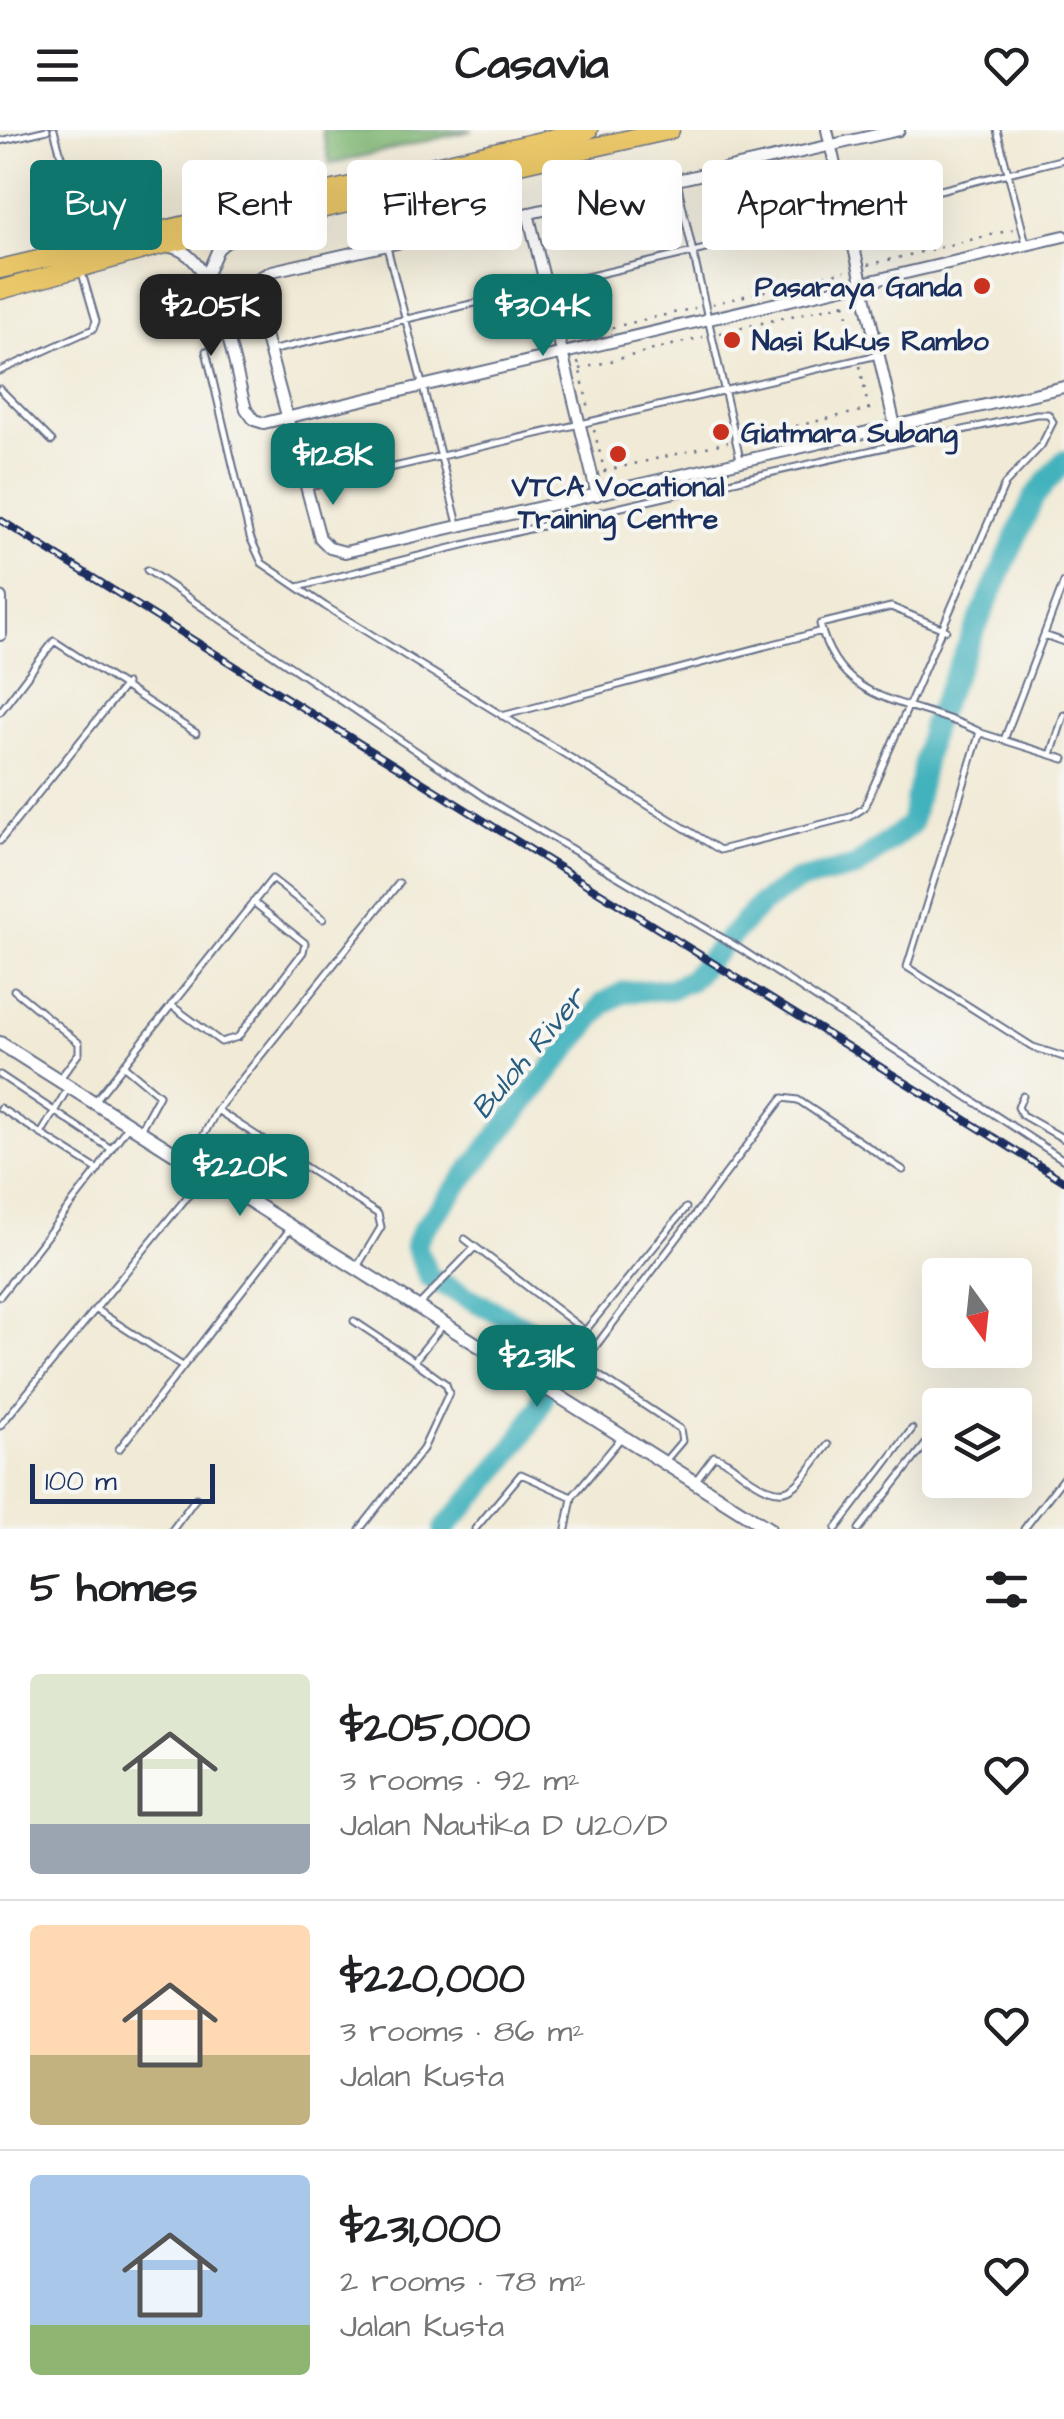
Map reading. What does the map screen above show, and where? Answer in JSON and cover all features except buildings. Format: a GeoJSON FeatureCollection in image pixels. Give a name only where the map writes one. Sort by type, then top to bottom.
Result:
{"type":"FeatureCollection","features":[{"type":"Feature","properties":{"kind":"highway"},"geometry":{"type":"LineString","coordinates":[[162,229],[588,130]]}},
{"type":"Feature","properties":{"kind":"highway"},"geometry":{"type":"LineString","coordinates":[[327,207],[670,130]]}},
{"type":"Feature","properties":{"kind":"highway"},"geometry":{"type":"LineString","coordinates":[[0,269],[75,250]]}},
{"type":"Feature","properties":{"kind":"highway"},"geometry":{"type":"LineString","coordinates":[[0,290],[141,250]]}},
{"type":"Feature","properties":{"kind":"street"},"geometry":{"type":"LineString","coordinates":[[828,130],[835,160]]}},
{"type":"Feature","properties":{"kind":"street"},"geometry":{"type":"LineString","coordinates":[[682,177],[900,130]]}},
{"type":"Feature","properties":{"kind":"street"},"geometry":{"type":"LineString","coordinates":[[522,214],[542,210]]}},
{"type":"Feature","properties":{"kind":"street"},"geometry":{"type":"LineString","coordinates":[[528,213],[596,495]]}},
{"type":"Feature","properties":{"kind":"street"},"geometry":{"type":"LineString","coordinates":[[162,245],[191,254],[207,274],[246,408],[254,420],[290,418],[1064,236]]}},
{"type":"Feature","properties":{"kind":"street"},"geometry":{"type":"LineString","coordinates":[[207,274],[218,250]]}},
{"type":"Feature","properties":{"kind":"street"},"geometry":{"type":"LineString","coordinates":[[372,250],[272,271],[256,279],[254,294],[320,538],[330,548],[346,552],[1064,387]]}},
{"type":"Feature","properties":{"kind":"street"},"geometry":{"type":"LineString","coordinates":[[854,250],[895,426]]}},
{"type":"Feature","properties":{"kind":"street"},"geometry":{"type":"LineString","coordinates":[[0,598],[0,634]]}},
{"type":"Feature","properties":{"kind":"street"},"geometry":{"type":"LineString","coordinates":[[0,1043],[96,1100],[442,1325],[769,1529]]}},
{"type":"Feature","properties":{"kind":"lane"},"geometry":{"type":"LineString","coordinates":[[0,142],[50,130],[60,160]]}},
{"type":"Feature","properties":{"kind":"lane"},"geometry":{"type":"LineString","coordinates":[[997,130],[1026,245]]}},
{"type":"Feature","properties":{"kind":"lane"},"geometry":{"type":"LineString","coordinates":[[943,188],[1064,159]]}},
{"type":"Feature","properties":{"kind":"lane"},"geometry":{"type":"LineString","coordinates":[[682,204],[741,462]]}},
{"type":"Feature","properties":{"kind":"lane"},"geometry":{"type":"LineString","coordinates":[[387,250],[459,526]]}},
{"type":"Feature","properties":{"kind":"lane"},"geometry":{"type":"LineString","coordinates":[[270,350],[702,250]]}},
{"type":"Feature","properties":{"kind":"lane"},"geometry":{"type":"LineString","coordinates":[[0,372],[93,329],[96,321],[80,265]]}},
{"type":"Feature","properties":{"kind":"lane"},"geometry":{"type":"LineString","coordinates":[[206,351],[254,550],[262,563],[298,587],[502,716],[720,850],[850,817],[864,808],[915,705],[1006,484],[1041,446],[1053,422],[1048,414],[537,524],[298,587]]}},
{"type":"Feature","properties":{"kind":"lane"},"geometry":{"type":"LineString","coordinates":[[308,487],[878,355]]}},
{"type":"Feature","properties":{"kind":"lane"},"geometry":{"type":"LineString","coordinates":[[0,389],[52,441]]}},
{"type":"Feature","properties":{"kind":"lane"},"geometry":{"type":"LineString","coordinates":[[147,570],[495,804],[739,948],[1064,1160]]}},
{"type":"Feature","properties":{"kind":"lane"},"geometry":{"type":"LineString","coordinates":[[1004,740],[1064,582]]}},
{"type":"Feature","properties":{"kind":"lane"},"geometry":{"type":"LineString","coordinates":[[946,630],[891,608],[820,624],[830,656],[848,680],[873,694],[915,705],[1064,760]]}},
{"type":"Feature","properties":{"kind":"lane"},"geometry":{"type":"LineString","coordinates":[[502,716],[822,631]]}},
{"type":"Feature","properties":{"kind":"lane"},"geometry":{"type":"LineString","coordinates":[[1044,634],[1064,642]]}},
{"type":"Feature","properties":{"kind":"lane"},"geometry":{"type":"LineString","coordinates":[[0,712],[54,641],[126,684],[196,733]]}},
{"type":"Feature","properties":{"kind":"lane"},"geometry":{"type":"LineString","coordinates":[[2,836],[126,684]]}},
{"type":"Feature","properties":{"kind":"lane"},"geometry":{"type":"LineString","coordinates":[[1051,755],[1064,715]]}},
{"type":"Feature","properties":{"kind":"lane"},"geometry":{"type":"LineString","coordinates":[[980,732],[906,965],[911,972],[1033,1047],[1064,1056]]}},
{"type":"Feature","properties":{"kind":"lane"},"geometry":{"type":"LineString","coordinates":[[96,1100],[272,878],[323,919]]}},
{"type":"Feature","properties":{"kind":"lane"},"geometry":{"type":"LineString","coordinates":[[189,1162],[217,1110],[399,883]]}},
{"type":"Feature","properties":{"kind":"lane"},"geometry":{"type":"LineString","coordinates":[[171,1005],[221,1042],[238,1037],[303,952],[305,944],[253,902]]}},
{"type":"Feature","properties":{"kind":"lane"},"geometry":{"type":"LineString","coordinates":[[14,990],[79,1043],[80,1050],[41,1134]]}},
{"type":"Feature","properties":{"kind":"lane"},"geometry":{"type":"LineString","coordinates":[[0,1296],[112,1149],[159,1095],[123,1066]]}},
{"type":"Feature","properties":{"kind":"lane"},"geometry":{"type":"LineString","coordinates":[[0,1075],[112,1149]]}},
{"type":"Feature","properties":{"kind":"lane"},"geometry":{"type":"LineString","coordinates":[[1023,1096],[1018,1107],[1022,1116],[1064,1139]]}},
{"type":"Feature","properties":{"kind":"lane"},"geometry":{"type":"LineString","coordinates":[[663,1464],[682,1441],[680,1429],[590,1369],[586,1359],[783,1098],[798,1100],[903,1170]]}},
{"type":"Feature","properties":{"kind":"lane"},"geometry":{"type":"LineString","coordinates":[[0,1108],[98,1170]]}},
{"type":"Feature","properties":{"kind":"lane"},"geometry":{"type":"LineString","coordinates":[[217,1110],[378,1214],[381,1227],[357,1267]]}},
{"type":"Feature","properties":{"kind":"lane"},"geometry":{"type":"LineString","coordinates":[[0,1426],[207,1172]]}},
{"type":"Feature","properties":{"kind":"lane"},"geometry":{"type":"LineString","coordinates":[[465,1239],[585,1331],[686,1208]]}},
{"type":"Feature","properties":{"kind":"lane"},"geometry":{"type":"LineString","coordinates":[[118,1448],[292,1227]]}},
{"type":"Feature","properties":{"kind":"lane"},"geometry":{"type":"LineString","coordinates":[[417,1308],[475,1247]]}},
{"type":"Feature","properties":{"kind":"lane"},"geometry":{"type":"LineString","coordinates":[[95,1309],[182,1366]]}},
{"type":"Feature","properties":{"kind":"lane"},"geometry":{"type":"LineString","coordinates":[[354,1321],[446,1384],[449,1393],[424,1449],[360,1529]]}},
{"type":"Feature","properties":{"kind":"lane"},"geometry":{"type":"LineString","coordinates":[[414,1361],[442,1325]]}},
{"type":"Feature","properties":{"kind":"lane"},"geometry":{"type":"LineString","coordinates":[[836,1529],[912,1429]]}},
{"type":"Feature","properties":{"kind":"lane"},"geometry":{"type":"LineString","coordinates":[[566,1529],[572,1497],[621,1438]]}},
{"type":"Feature","properties":{"kind":"lane"},"geometry":{"type":"LineString","coordinates":[[694,1482],[714,1456],[769,1492],[782,1494],[794,1486],[828,1445]]}},
{"type":"Feature","properties":{"kind":"lane"},"geometry":{"type":"LineString","coordinates":[[858,1529],[922,1449]]}},
{"type":"Feature","properties":{"kind":"lane"},"geometry":{"type":"LineString","coordinates":[[475,1529],[521,1474],[572,1497]]}},
{"type":"Feature","properties":{"kind":"lane"},"geometry":{"type":"LineString","coordinates":[[1024,1529],[1064,1477]]}},
{"type":"Feature","properties":{"kind":"lane"},"geometry":{"type":"LineString","coordinates":[[172,1529],[196,1498]]}},
{"type":"Feature","properties":{"kind":"path"},"geometry":{"type":"LineString","coordinates":[[559,340],[1022,228]]}},
{"type":"Feature","properties":{"kind":"green space"},"geometry":{"type":"Polygon","coordinates":[[[322,130],[473,130],[330,164],[322,130]]]}},
{"type":"Feature","properties":{"kind":"waterway","name":"Buloh River"},"geometry":{"type":"LineString","coordinates":[[444,1529],[520,1438],[547,1383],[549,1358],[540,1335],[429,1277],[415,1245],[423,1229],[604,1003],[624,992],[670,989],[690,980],[761,904],[796,881],[856,867],[911,824],[932,726],[1034,497],[1064,461]]}},
{"type":"Feature","properties":{"kind":"railway"},"geometry":{"type":"LineString","coordinates":[[0,520],[1064,1181]]}},
{"type":"Feature","properties":{"kind":"place","name":"Pasaraya Ganda"},"geometry":{"type":"Point","coordinates":[982,286]}},
{"type":"Feature","properties":{"kind":"place","name":"Nasi Kukus Rambo"},"geometry":{"type":"Point","coordinates":[732,340]}},
{"type":"Feature","properties":{"kind":"place","name":"Giatmara Subang"},"geometry":{"type":"Point","coordinates":[721,432]}},
{"type":"Feature","properties":{"kind":"place","name":"VTCA Vocational Training Centre"},"geometry":{"type":"Point","coordinates":[618,454]}}]}
